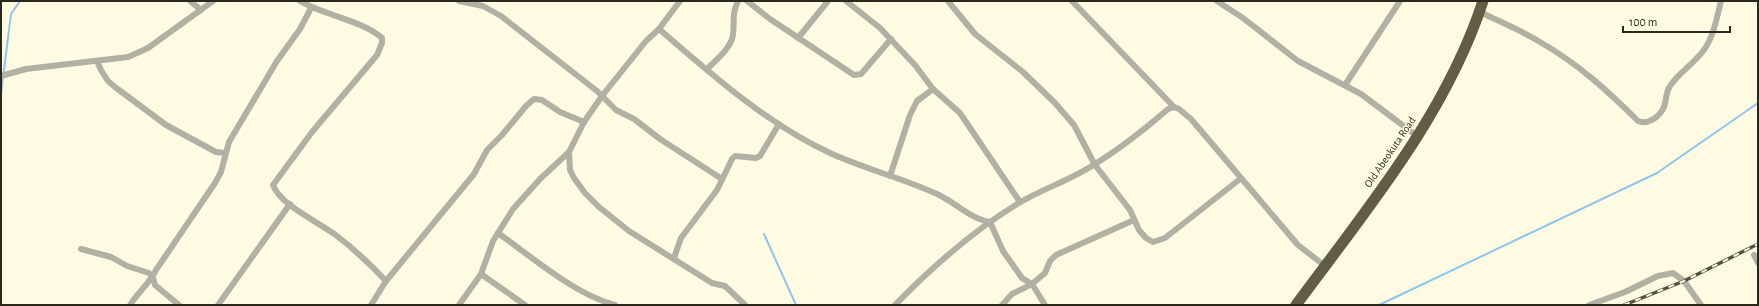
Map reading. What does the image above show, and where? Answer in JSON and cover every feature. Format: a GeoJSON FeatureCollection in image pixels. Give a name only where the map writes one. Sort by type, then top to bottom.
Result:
{"type":"FeatureCollection","features":[{"type":"Feature","properties":{"kind":"highway","name":"Old Abeokuta Road"},"geometry":{"type":"LineString","coordinates":[[1296,305],[1385,184],[1417,136],[1444,90],[1480,12],[1483,1]]}},
{"type":"Feature","properties":{"kind":"street"},"geometry":{"type":"LineString","coordinates":[[190,1],[201,10]]}},
{"type":"Feature","properties":{"kind":"street"},"geometry":{"type":"LineString","coordinates":[[1,76],[26,69],[128,57],[148,48],[213,1]]}},
{"type":"Feature","properties":{"kind":"street"},"geometry":{"type":"LineString","coordinates":[[300,1],[311,8],[370,30],[382,38],[382,43],[377,55],[312,132],[273,185],[276,192],[290,204],[336,236],[366,261],[386,281]]}},
{"type":"Feature","properties":{"kind":"street"},"geometry":{"type":"LineString","coordinates":[[458,1],[483,6],[501,16],[602,96],[616,110],[634,119],[660,139],[722,179]]}},
{"type":"Feature","properties":{"kind":"street"},"geometry":{"type":"LineString","coordinates":[[459,305],[481,274],[487,256],[498,233],[513,209],[540,179],[569,152],[584,122],[602,96],[646,41],[659,29],[680,1]]}},
{"type":"Feature","properties":{"kind":"street"},"geometry":{"type":"LineString","coordinates":[[707,69],[725,50],[733,36],[733,18],[738,1]]}},
{"type":"Feature","properties":{"kind":"street"},"geometry":{"type":"LineString","coordinates":[[747,1],[798,38],[857,76],[891,39]]}},
{"type":"Feature","properties":{"kind":"street"},"geometry":{"type":"LineString","coordinates":[[798,38],[828,1]]}},
{"type":"Feature","properties":{"kind":"street"},"geometry":{"type":"LineString","coordinates":[[846,1],[880,28],[915,65],[933,89],[960,114],[1020,202]]}},
{"type":"Feature","properties":{"kind":"street"},"geometry":{"type":"LineString","coordinates":[[948,1],[975,34],[1023,72],[1055,103],[1074,125],[1095,165],[1130,210],[1134,220],[1146,238],[1153,242],[1173,233],[1240,179]]}},
{"type":"Feature","properties":{"kind":"street"},"geometry":{"type":"LineString","coordinates":[[1072,1],[1174,107],[1179,109],[1191,119],[1240,179],[1298,245],[1325,266]]}},
{"type":"Feature","properties":{"kind":"street"},"geometry":{"type":"LineString","coordinates":[[1217,1],[1243,18],[1298,60],[1361,94],[1417,136]]}},
{"type":"Feature","properties":{"kind":"street"},"geometry":{"type":"LineString","coordinates":[[1345,85],[1400,1]]}},
{"type":"Feature","properties":{"kind":"street"},"geometry":{"type":"LineString","coordinates":[[1480,12],[1552,49],[1592,77],[1638,121],[1642,123],[1653,120],[1659,115],[1663,109],[1669,87],[1706,48],[1714,30],[1721,1]]}},
{"type":"Feature","properties":{"kind":"street"},"geometry":{"type":"LineString","coordinates":[[130,305],[137,294],[153,278],[156,270],[215,183],[221,172],[228,142],[277,61],[300,29],[311,8]]}},
{"type":"Feature","properties":{"kind":"street"},"geometry":{"type":"LineString","coordinates":[[659,29],[707,69],[779,124],[829,153],[938,194],[980,220],[990,222]]}},
{"type":"Feature","properties":{"kind":"street"},"geometry":{"type":"LineString","coordinates":[[97,61],[108,81],[166,125],[216,152],[225,153]]}},
{"type":"Feature","properties":{"kind":"street"},"geometry":{"type":"LineString","coordinates":[[890,176],[910,115],[917,101],[933,89]]}},
{"type":"Feature","properties":{"kind":"street"},"geometry":{"type":"LineString","coordinates":[[371,305],[386,281],[474,174],[487,150],[534,99],[542,100],[560,112],[584,122]]}},
{"type":"Feature","properties":{"kind":"street"},"geometry":{"type":"LineString","coordinates":[[895,305],[920,280],[990,222],[1020,202],[1095,165],[1135,137],[1168,109],[1174,107]]}},
{"type":"Feature","properties":{"kind":"street"},"geometry":{"type":"LineString","coordinates":[[674,258],[681,238],[717,190],[732,159],[735,156],[756,158],[760,156],[779,124]]}},
{"type":"Feature","properties":{"kind":"street"},"geometry":{"type":"LineString","coordinates":[[569,152],[570,170],[585,194],[620,225],[712,283],[725,286],[745,305]]}},
{"type":"Feature","properties":{"kind":"street"},"geometry":{"type":"LineString","coordinates":[[218,305],[290,204]]}},
{"type":"Feature","properties":{"kind":"street"},"geometry":{"type":"LineString","coordinates":[[1002,305],[1012,294],[1032,284],[1045,273],[1050,261],[1056,255],[1134,220]]}},
{"type":"Feature","properties":{"kind":"street"},"geometry":{"type":"LineString","coordinates":[[990,222],[1003,251],[1022,278],[1032,284],[1045,305]]}},
{"type":"Feature","properties":{"kind":"street"},"geometry":{"type":"LineString","coordinates":[[498,233],[575,287],[603,302],[615,305]]}},
{"type":"Feature","properties":{"kind":"street"},"geometry":{"type":"LineString","coordinates":[[81,249],[111,257],[127,266],[149,273],[153,278],[155,285],[180,305]]}},
{"type":"Feature","properties":{"kind":"street"},"geometry":{"type":"LineString","coordinates":[[1754,255],[1758,263]]}},
{"type":"Feature","properties":{"kind":"street"},"geometry":{"type":"LineString","coordinates":[[1590,305],[1625,292],[1658,276],[1673,273],[1684,280],[1701,305]]}},
{"type":"Feature","properties":{"kind":"street"},"geometry":{"type":"LineString","coordinates":[[481,274],[525,305]]}},
{"type":"Feature","properties":{"kind":"waterway"},"geometry":{"type":"LineString","coordinates":[[1,94],[11,14],[20,1]]}},
{"type":"Feature","properties":{"kind":"waterway"},"geometry":{"type":"LineString","coordinates":[[1379,305],[1657,173],[1758,103]]}},
{"type":"Feature","properties":{"kind":"waterway"},"geometry":{"type":"LineString","coordinates":[[764,234],[796,305]]}},
{"type":"Feature","properties":{"kind":"railway"},"geometry":{"type":"LineString","coordinates":[[1624,305],[1684,281],[1758,244]]}}]}
